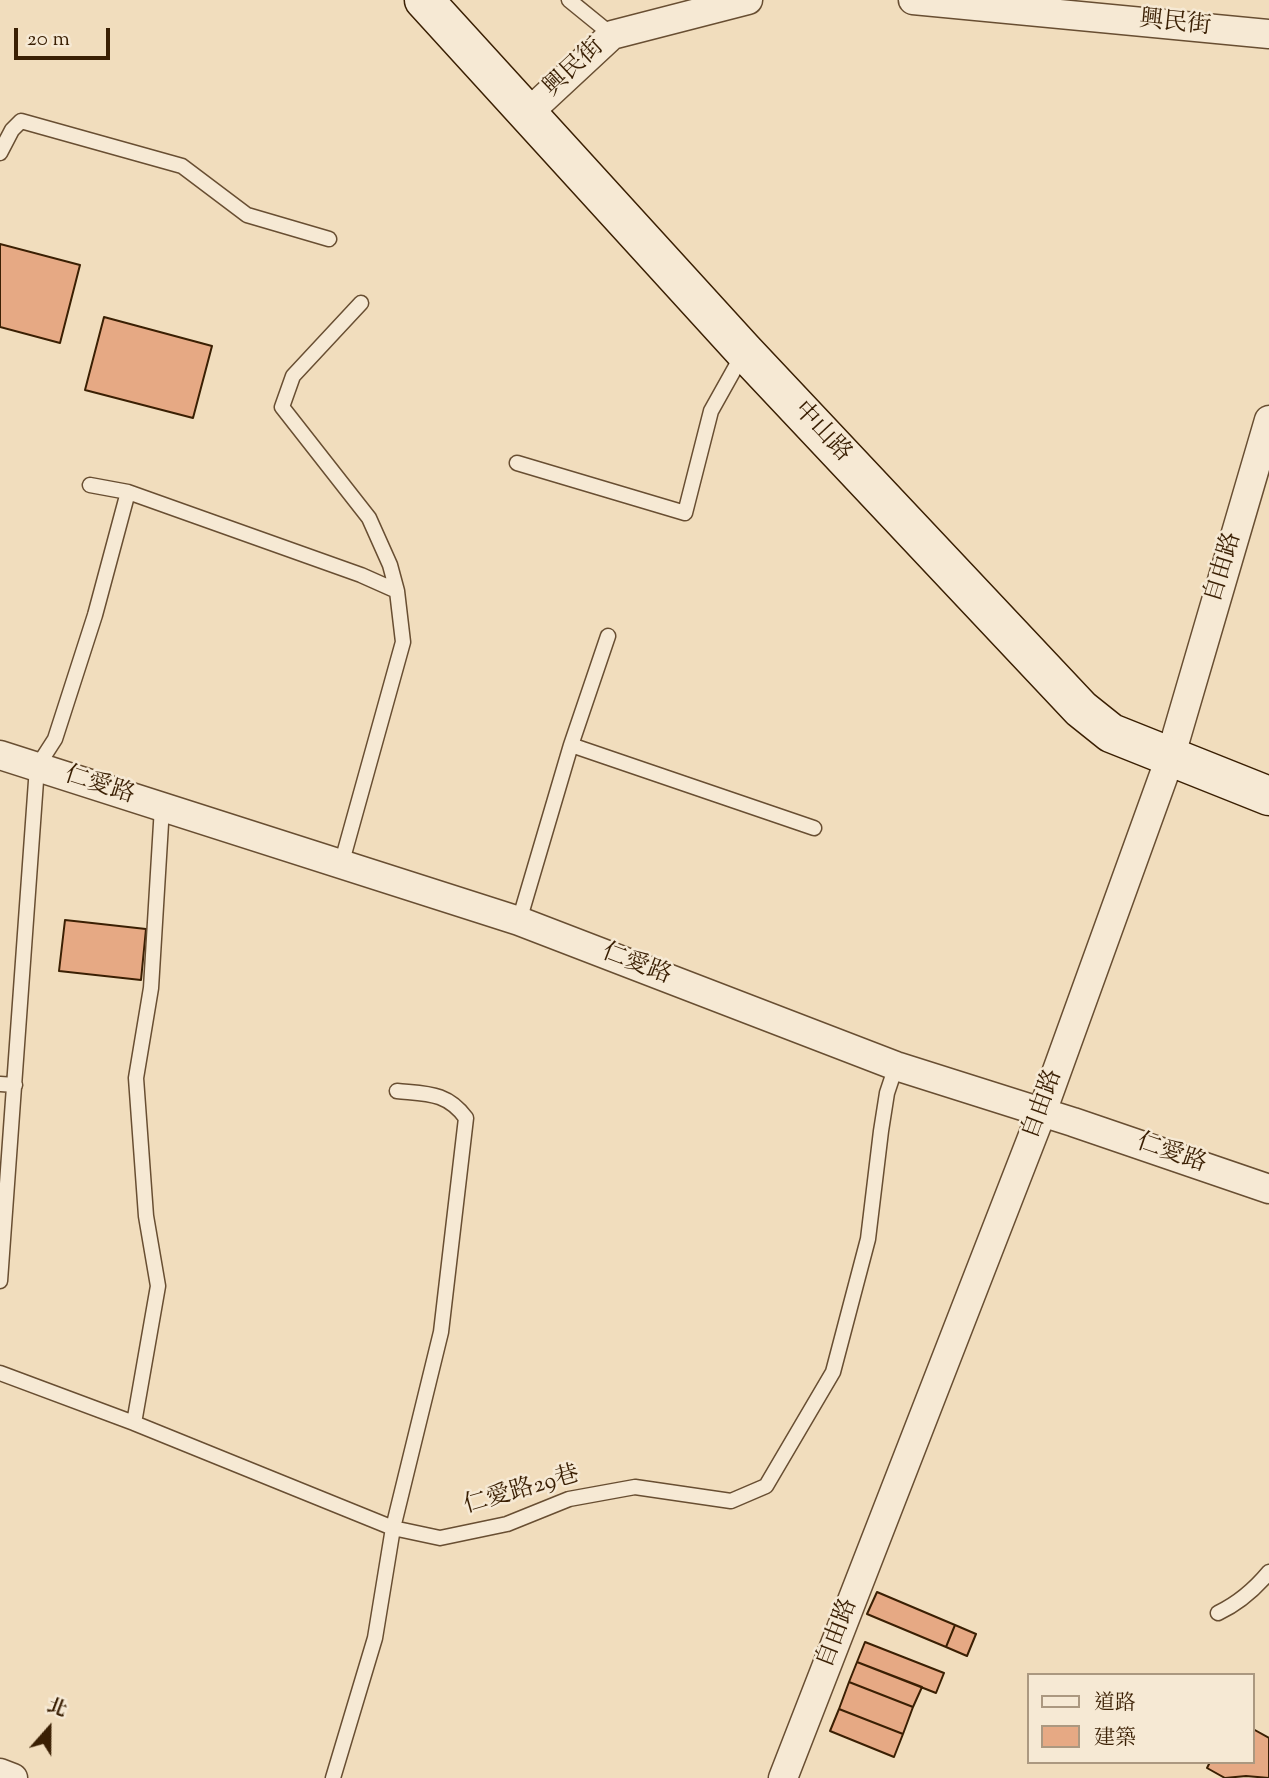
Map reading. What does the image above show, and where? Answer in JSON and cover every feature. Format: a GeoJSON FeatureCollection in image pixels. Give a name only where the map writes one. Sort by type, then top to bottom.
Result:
{"type":"FeatureCollection","features":[{"type":"Feature","properties":{"kind":"main road","name":"中山路"},"geometry":{"type":"LineString","coordinates":[[424,0],[744,351],[1081,709],[1111,733],[1269,796]]}},
{"type":"Feature","properties":{"kind":"street","name":"興民街"},"geometry":{"type":"LineString","coordinates":[[527,114],[612,35],[748,0]]}},
{"type":"Feature","properties":{"kind":"street","name":"興民街"},"geometry":{"type":"LineString","coordinates":[[916,0],[1269,34]]}},
{"type":"Feature","properties":{"kind":"street","name":"自由路"},"geometry":{"type":"LineString","coordinates":[[783,1778],[1042,1112],[1170,758],[1269,420]]}},
{"type":"Feature","properties":{"kind":"street","name":"仁愛路"},"geometry":{"type":"LineString","coordinates":[[0,755],[519,921],[896,1066],[1269,1189]]}},
{"type":"Feature","properties":{"kind":"street"},"geometry":{"type":"LineString","coordinates":[[0,1773],[13,1778]]}},
{"type":"Feature","properties":{"kind":"lane"},"geometry":{"type":"LineString","coordinates":[[569,0],[612,35]]}},
{"type":"Feature","properties":{"kind":"lane"},"geometry":{"type":"LineString","coordinates":[[0,153],[12,130],[21,121],[182,166],[247,215],[329,239]]}},
{"type":"Feature","properties":{"kind":"lane"},"geometry":{"type":"LineString","coordinates":[[341,865],[403,642],[397,591],[390,565],[369,517],[282,407],[293,376],[360,303]]}},
{"type":"Feature","properties":{"kind":"lane"},"geometry":{"type":"LineString","coordinates":[[517,463],[685,513],[711,411],[744,351]]}},
{"type":"Feature","properties":{"kind":"lane"},"geometry":{"type":"LineString","coordinates":[[90,485],[128,492],[361,575],[397,591]]}},
{"type":"Feature","properties":{"kind":"lane"},"geometry":{"type":"LineString","coordinates":[[0,1281],[7,1085],[37,767],[55,739],[95,615],[128,492]]}},
{"type":"Feature","properties":{"kind":"lane"},"geometry":{"type":"LineString","coordinates":[[519,921],[571,745],[608,636]]}},
{"type":"Feature","properties":{"kind":"lane"},"geometry":{"type":"LineString","coordinates":[[571,745],[814,828]]}},
{"type":"Feature","properties":{"kind":"lane"},"geometry":{"type":"LineString","coordinates":[[134,1423],[158,1286],[146,1216],[136,1078],[151,988],[162,807]]}},
{"type":"Feature","properties":{"kind":"lane","name":"仁愛路29巷"},"geometry":{"type":"LineString","coordinates":[[0,1373],[134,1423],[393,1528],[440,1538],[507,1524],[569,1499],[635,1488],[731,1501],[766,1486],[834,1371],[868,1239],[880,1131],[887,1093],[896,1066]]}},
{"type":"Feature","properties":{"kind":"lane"},"geometry":{"type":"LineString","coordinates":[[333,1778],[375,1638],[393,1528],[441,1332],[466,1118],[457,1105],[436,1095],[397,1091]]}},
{"type":"Feature","properties":{"kind":"lane"},"geometry":{"type":"LineString","coordinates":[[1218,1613],[1235,1605],[1269,1572]]}},
{"type":"Feature","properties":{"kind":"building"},"geometry":{"type":"Polygon","coordinates":[[[0,244],[80,265],[60,343],[0,327],[0,244]]]}},
{"type":"Feature","properties":{"kind":"building"},"geometry":{"type":"Polygon","coordinates":[[[104,317],[212,346],[193,418],[85,390],[104,317]]]}},
{"type":"Feature","properties":{"kind":"building"},"geometry":{"type":"Polygon","coordinates":[[[65,920],[146,929],[141,980],[59,971],[65,920]]]}},
{"type":"Feature","properties":{"kind":"building"},"geometry":{"type":"Polygon","coordinates":[[[877,1592],[955,1625],[946,1647],[867,1614],[877,1592]]]}},
{"type":"Feature","properties":{"kind":"building"},"geometry":{"type":"Polygon","coordinates":[[[955,1625],[976,1634],[967,1656],[946,1647],[955,1625]]]}},
{"type":"Feature","properties":{"kind":"building"},"geometry":{"type":"Polygon","coordinates":[[[865,1642],[944,1673],[936,1693],[857,1662],[865,1642]]]}},
{"type":"Feature","properties":{"kind":"building"},"geometry":{"type":"Polygon","coordinates":[[[857,1662],[922,1687],[913,1707],[849,1682],[857,1662]]]}},
{"type":"Feature","properties":{"kind":"building"},"geometry":{"type":"Polygon","coordinates":[[[849,1682],[913,1707],[903,1734],[839,1709],[849,1682]]]}},
{"type":"Feature","properties":{"kind":"building"},"geometry":{"type":"Polygon","coordinates":[[[839,1709],[903,1734],[894,1757],[830,1731],[839,1709]]]}},
{"type":"Feature","properties":{"kind":"building"},"geometry":{"type":"Polygon","coordinates":[[[1255,1730],[1269,1738],[1269,1778],[1225,1778],[1207,1768],[1209,1764],[1255,1764],[1255,1730]]]}}]}
